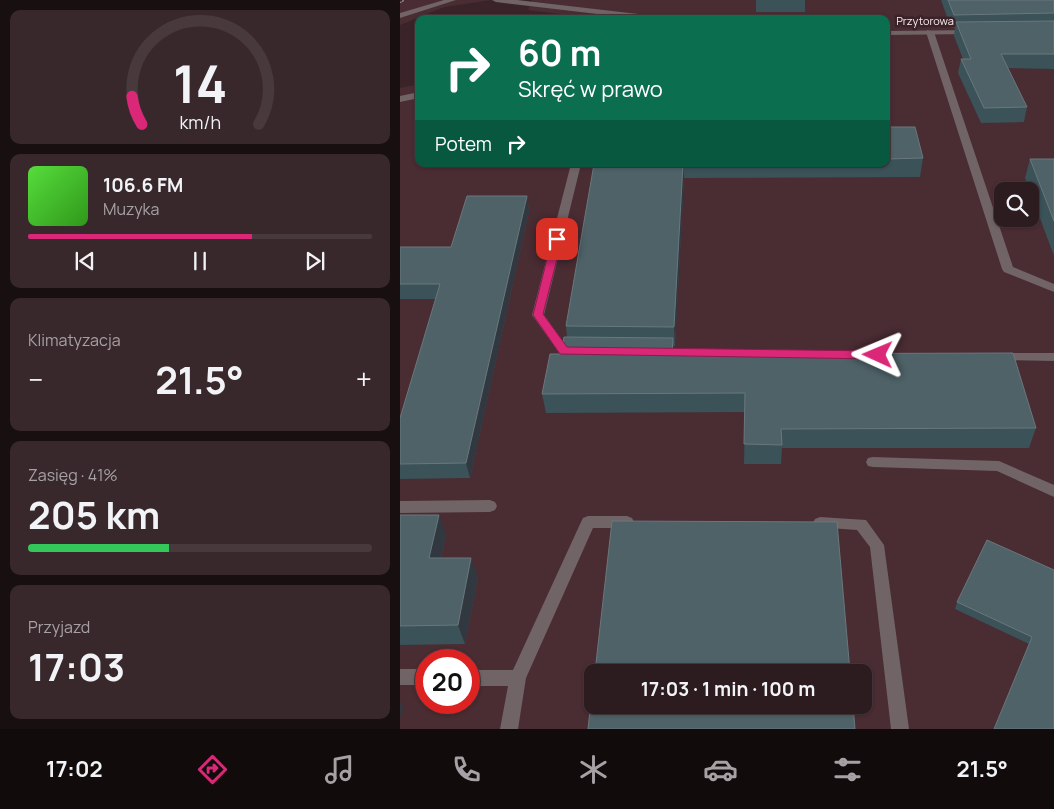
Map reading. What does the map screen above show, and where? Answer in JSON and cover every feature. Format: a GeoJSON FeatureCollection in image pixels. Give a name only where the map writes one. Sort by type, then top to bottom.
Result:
{"type":"FeatureCollection","features":[{"type":"Feature","properties":{"kind":"street"},"geometry":{"type":"LineString","coordinates":[[400,16],[452,0]]}},
{"type":"Feature","properties":{"kind":"street"},"geometry":{"type":"LineString","coordinates":[[496,0],[629,15]]}},
{"type":"Feature","properties":{"kind":"street"},"geometry":{"type":"LineString","coordinates":[[930,32],[1008,269],[1054,288]]}},
{"type":"Feature","properties":{"kind":"street","name":"Przytorowa"},"geometry":{"type":"LineString","coordinates":[[890,33],[978,32]]}},
{"type":"Feature","properties":{"kind":"street"},"geometry":{"type":"LineString","coordinates":[[400,99],[415,96]]}},
{"type":"Feature","properties":{"kind":"street"},"geometry":{"type":"LineString","coordinates":[[575,167],[538,315],[564,351],[594,352]]}},
{"type":"Feature","properties":{"kind":"street"},"geometry":{"type":"LineString","coordinates":[[644,352],[784,354]]}},
{"type":"Feature","properties":{"kind":"street"},"geometry":{"type":"LineString","coordinates":[[984,356],[1054,357]]}},
{"type":"Feature","properties":{"kind":"street"},"geometry":{"type":"LineString","coordinates":[[873,462],[999,466],[1054,491]]}},
{"type":"Feature","properties":{"kind":"street"},"geometry":{"type":"LineString","coordinates":[[400,507],[490,506]]}},
{"type":"Feature","properties":{"kind":"street"},"geometry":{"type":"LineString","coordinates":[[509,729],[518,678],[588,522],[638,522]]}},
{"type":"Feature","properties":{"kind":"street"},"geometry":{"type":"LineString","coordinates":[[806,523],[861,524],[877,545],[900,729]]}},
{"type":"Feature","properties":{"kind":"street"},"geometry":{"type":"LineString","coordinates":[[400,677],[415,677]]}},
{"type":"Feature","properties":{"kind":"street"},"geometry":{"type":"LineString","coordinates":[[480,678],[518,678]]}},
{"type":"Feature","properties":{"kind":"shaded area"},"geometry":{"type":"Polygon","coordinates":[[[400,0],[492,0],[444,7],[424,15],[415,15],[415,19],[400,25],[400,0]]]}},
{"type":"Feature","properties":{"kind":"shaded area"},"geometry":{"type":"Polygon","coordinates":[[[532,0],[1054,0],[1054,729],[400,729],[400,88],[415,85],[415,167],[890,167],[890,15],[567,15],[528,10],[532,0]]]}},
{"type":"Feature","properties":{"kind":"building"},"geometry":{"type":"Polygon","coordinates":[[[948,0],[1054,0],[1054,13],[954,15],[948,0]]]}},
{"type":"Feature","properties":{"kind":"building"},"geometry":{"type":"Polygon","coordinates":[[[1054,21],[1054,54],[1001,54],[1027,107],[984,108],[961,59],[971,59],[956,22],[1054,21]]]}},
{"type":"Feature","properties":{"kind":"building"},"geometry":{"type":"Polygon","coordinates":[[[890,127],[915,127],[923,158],[890,159],[890,127]]]}},
{"type":"Feature","properties":{"kind":"building"},"geometry":{"type":"Polygon","coordinates":[[[1030,159],[1054,159],[1054,221],[1039,182],[1030,159]]]}},
{"type":"Feature","properties":{"kind":"building"},"geometry":{"type":"Polygon","coordinates":[[[593,167],[683,167],[674,327],[566,326],[593,167]]]}},
{"type":"Feature","properties":{"kind":"building"},"geometry":{"type":"Polygon","coordinates":[[[467,196],[527,196],[466,463],[400,464],[400,418],[440,284],[400,284],[400,247],[451,247],[467,196]]]}},
{"type":"Feature","properties":{"kind":"building"},"geometry":{"type":"Polygon","coordinates":[[[564,337],[673,338],[672,354],[1013,353],[1036,428],[781,429],[782,445],[744,444],[745,393],[542,394],[550,354],[561,354],[564,337]]]}},
{"type":"Feature","properties":{"kind":"building"},"geometry":{"type":"Polygon","coordinates":[[[400,515],[439,515],[429,558],[471,558],[458,625],[400,626],[400,515]]]}},
{"type":"Feature","properties":{"kind":"building"},"geometry":{"type":"Polygon","coordinates":[[[612,521],[837,522],[849,664],[596,664],[612,521]]]}},
{"type":"Feature","properties":{"kind":"building"},"geometry":{"type":"Polygon","coordinates":[[[987,540],[1054,570],[1054,729],[994,729],[1032,637],[957,602],[987,540]]]}},
{"type":"Feature","properties":{"kind":"building"},"geometry":{"type":"Polygon","coordinates":[[[590,714],[854,714],[855,729],[588,729],[590,714]]]}},
{"type":"Feature","properties":{"kind":"route"},"geometry":{"type":"LineString","coordinates":[[557,239],[538,315],[564,351],[878,355]]}}]}
